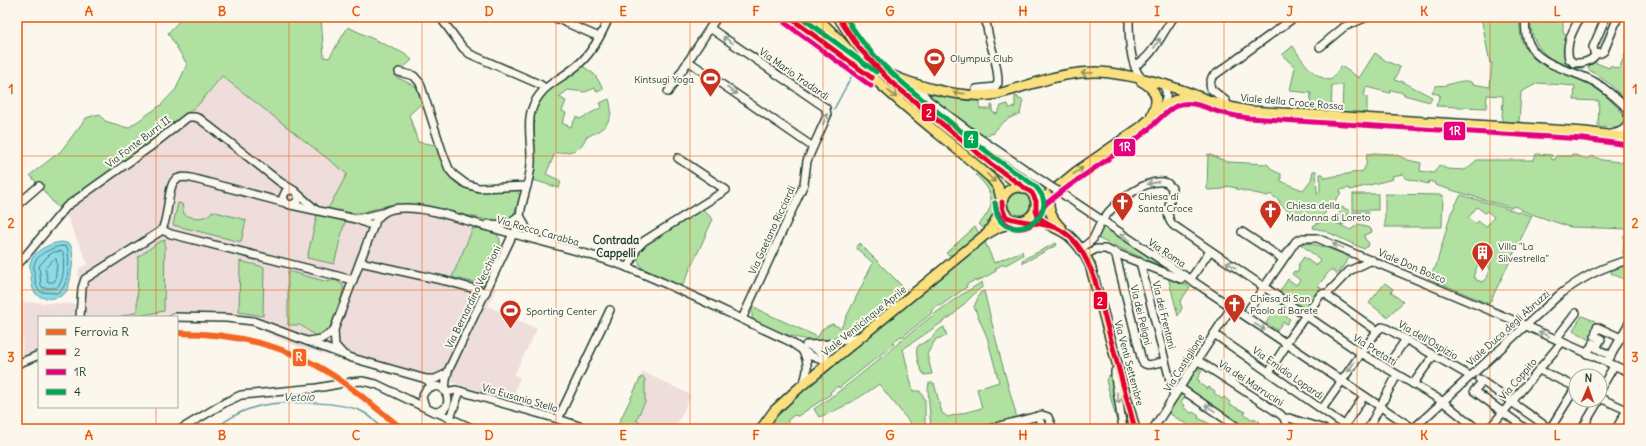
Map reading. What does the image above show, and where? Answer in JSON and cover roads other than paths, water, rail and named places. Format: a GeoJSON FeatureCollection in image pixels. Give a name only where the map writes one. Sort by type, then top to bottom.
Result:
{"type":"FeatureCollection","features":[{"type":"Feature","properties":{"kind":"main road"},"geometry":{"type":"LineString","coordinates":[[815,17],[833,32],[860,65],[875,80],[991,178],[998,187],[1003,210],[1008,217],[1021,221],[1032,216],[1036,207],[1053,190],[1076,172],[1138,130],[1163,106],[1182,97],[1204,99]]}},
{"type":"Feature","properties":{"kind":"main road"},"geometry":{"type":"LineString","coordinates":[[838,17],[850,36],[871,62],[913,101],[991,164],[1034,194],[1036,207]]}},
{"type":"Feature","properties":{"kind":"main road","name":"Viale della Croce Rossa"},"geometry":{"type":"LineString","coordinates":[[871,62],[894,76],[916,84],[940,90],[974,94],[999,94],[1047,79],[1078,73],[1102,73],[1129,76],[1162,84],[1227,107],[1250,111],[1609,134],[1629,138]]}},
{"type":"Feature","properties":{"kind":"main road"},"geometry":{"type":"LineString","coordinates":[[1129,76],[1152,88],[1156,94],[1156,106],[1148,120]]}},
{"type":"Feature","properties":{"kind":"main road"},"geometry":{"type":"LineString","coordinates":[[1002,203],[1004,196],[1010,190],[1015,188],[1024,188]]}},
{"type":"Feature","properties":{"kind":"main road"},"geometry":{"type":"LineString","coordinates":[[1053,190],[1048,202],[1050,215],[1068,235]]}},
{"type":"Feature","properties":{"kind":"main road","name":"Viale Venticinque Aprile"},"geometry":{"type":"LineString","coordinates":[[985,235],[997,218],[1002,203]]}},
{"type":"Feature","properties":{"kind":"main road","name":"Via Venti Settembre"},"geometry":{"type":"LineString","coordinates":[[1036,207],[1039,218],[1068,235],[1083,252],[1094,277],[1135,429]]}},
{"type":"Feature","properties":{"kind":"main road","name":"Viale Venticinque Aprile"},"geometry":{"type":"LineString","coordinates":[[761,429],[778,407],[803,385],[985,235],[1003,226],[1021,221]]}},
{"type":"Feature","properties":{"kind":"main road","name":"Via Venti Settembre"},"geometry":{"type":"LineString","coordinates":[[1021,221],[1052,226]]}},
{"type":"Feature","properties":{"kind":"street"},"geometry":{"type":"LineString","coordinates":[[440,17],[463,48],[472,55],[540,84],[545,88],[580,63],[592,49],[599,37],[607,17]]}},
{"type":"Feature","properties":{"kind":"street"},"geometry":{"type":"LineString","coordinates":[[554,17],[599,37]]}},
{"type":"Feature","properties":{"kind":"street"},"geometry":{"type":"LineString","coordinates":[[668,92],[717,17]]}},
{"type":"Feature","properties":{"kind":"street"},"geometry":{"type":"LineString","coordinates":[[789,17],[875,80]]}},
{"type":"Feature","properties":{"kind":"street"},"geometry":{"type":"LineString","coordinates":[[974,94],[977,89],[995,87],[998,84],[996,66],[988,38],[986,17]]}},
{"type":"Feature","properties":{"kind":"street"},"geometry":{"type":"LineString","coordinates":[[1129,17],[1130,41],[1135,66],[1135,74],[1129,76]]}},
{"type":"Feature","properties":{"kind":"street"},"geometry":{"type":"LineString","coordinates":[[1135,66],[1150,53],[1174,17]]}},
{"type":"Feature","properties":{"kind":"street"},"geometry":{"type":"LineString","coordinates":[[1227,107],[1226,101],[1210,89],[1212,77],[1295,17]]}},
{"type":"Feature","properties":{"kind":"street"},"geometry":{"type":"LineString","coordinates":[[1320,47],[1344,27],[1367,17]]}},
{"type":"Feature","properties":{"kind":"street"},"geometry":{"type":"LineString","coordinates":[[1526,17],[1526,37],[1536,54],[1550,64],[1598,83],[1610,93],[1628,114],[1628,123],[1625,129],[1620,132],[1609,134]]}},
{"type":"Feature","properties":{"kind":"street"},"geometry":{"type":"LineString","coordinates":[[1580,17],[1569,41],[1569,59],[1573,63],[1583,62],[1604,51],[1618,17]]}},
{"type":"Feature","properties":{"kind":"street"},"geometry":{"type":"LineString","coordinates":[[1596,54],[1593,47],[1606,17]]}},
{"type":"Feature","properties":{"kind":"street","name":"Via Mario Tradardi"},"geometry":{"type":"LineString","coordinates":[[710,28],[826,108],[827,116],[813,147]]}},
{"type":"Feature","properties":{"kind":"street"},"geometry":{"type":"LineString","coordinates":[[688,61],[813,147]]}},
{"type":"Feature","properties":{"kind":"street"},"geometry":{"type":"LineString","coordinates":[[1135,66],[1142,79]]}},
{"type":"Feature","properties":{"kind":"street"},"geometry":{"type":"LineString","coordinates":[[399,72],[414,76],[420,83],[443,154],[449,169],[456,177],[469,186],[479,188],[527,186]]}},
{"type":"Feature","properties":{"kind":"street","name":"Via Roma"},"geometry":{"type":"LineString","coordinates":[[916,84],[928,100],[1053,190],[1231,308],[1246,313],[1287,344],[1414,429]]}},
{"type":"Feature","properties":{"kind":"street"},"geometry":{"type":"LineString","coordinates":[[1162,84],[1167,93],[1163,106]]}},
{"type":"Feature","properties":{"kind":"street","name":"Via Bernardino Vecchioni"},"geometry":{"type":"LineString","coordinates":[[434,386],[447,372],[513,234],[519,228],[519,214],[527,186],[531,163],[531,114],[540,94],[545,88]]}},
{"type":"Feature","properties":{"kind":"street","name":"Via Fonte Burri II"},"geometry":{"type":"LineString","coordinates":[[17,264],[68,206],[150,147],[188,117],[200,119],[295,192]]}},
{"type":"Feature","properties":{"kind":"street","name":"Via Gaetano Ricciardi"},"geometry":{"type":"LineString","coordinates":[[742,319],[804,184],[807,161],[813,147]]}},
{"type":"Feature","properties":{"kind":"street"},"geometry":{"type":"LineString","coordinates":[[628,268],[637,248],[644,241],[726,190],[678,158]]}},
{"type":"Feature","properties":{"kind":"street","name":"Via Rocco Carabba"},"geometry":{"type":"LineString","coordinates":[[162,230],[173,184],[174,181],[179,178],[191,178],[268,199],[355,219],[365,220],[400,208],[419,209],[513,234],[628,268],[789,341],[822,353],[830,363]]}},
{"type":"Feature","properties":{"kind":"street","name":"Via Pretatti"},"geometry":{"type":"LineString","coordinates":[[1104,218],[1118,202],[1146,185],[1156,182],[1166,182],[1170,185],[1172,190],[1168,212],[1170,222],[1210,251],[1361,353],[1442,401],[1477,429]]}},
{"type":"Feature","properties":{"kind":"street"},"geometry":{"type":"LineString","coordinates":[[282,183],[285,189],[284,195],[284,200],[289,204],[298,200],[295,192],[287,191],[284,195]]}},
{"type":"Feature","properties":{"kind":"street"},"geometry":{"type":"LineString","coordinates":[[17,205],[40,186]]}},
{"type":"Feature","properties":{"kind":"street","name":"Via Rocco Carabba"},"geometry":{"type":"LineString","coordinates":[[295,192],[317,210]]}},
{"type":"Feature","properties":{"kind":"street","name":"Via Rocco Carabba"},"geometry":{"type":"LineString","coordinates":[[268,199],[278,198],[284,195]]}},
{"type":"Feature","properties":{"kind":"street"},"geometry":{"type":"LineString","coordinates":[[326,349],[331,345],[333,334],[375,224],[379,217],[388,211]]}},
{"type":"Feature","properties":{"kind":"street"},"geometry":{"type":"LineString","coordinates":[[474,223],[503,224],[511,221],[519,214],[527,230],[540,242]]}},
{"type":"Feature","properties":{"kind":"street"},"geometry":{"type":"LineString","coordinates":[[371,233],[365,220],[371,219],[375,224]]}},
{"type":"Feature","properties":{"kind":"street"},"geometry":{"type":"LineString","coordinates":[[1083,252],[1094,237],[1100,224]]}},
{"type":"Feature","properties":{"kind":"street"},"geometry":{"type":"LineString","coordinates":[[80,316],[82,286],[86,278],[157,235],[162,230],[171,234],[353,280]]}},
{"type":"Feature","properties":{"kind":"street"},"geometry":{"type":"LineString","coordinates":[[1242,232],[1281,262],[1246,313]]}},
{"type":"Feature","properties":{"kind":"street"},"geometry":{"type":"LineString","coordinates":[[1094,237],[1094,243],[1103,248],[1189,283],[1210,251]]}},
{"type":"Feature","properties":{"kind":"street","name":"Viale Don Bosco"},"geometry":{"type":"LineString","coordinates":[[1281,262],[1296,241],[1303,238],[1322,239],[1526,325],[1629,372]]}},
{"type":"Feature","properties":{"kind":"street"},"geometry":{"type":"LineString","coordinates":[[1083,252],[1103,248]]}},
{"type":"Feature","properties":{"kind":"street","name":"Via dei Peligni"},"geometry":{"type":"LineString","coordinates":[[1115,252],[1142,362],[1148,365],[1164,363]]}},
{"type":"Feature","properties":{"kind":"street"},"geometry":{"type":"LineString","coordinates":[[1269,372],[1321,294],[1327,294],[1349,271],[1372,260]]}},
{"type":"Feature","properties":{"kind":"street","name":"Viale Duca degli Abruzzi"},"geometry":{"type":"LineString","coordinates":[[1414,429],[1442,401],[1558,296],[1573,285],[1608,267],[1629,260]]}},
{"type":"Feature","properties":{"kind":"street"},"geometry":{"type":"LineString","coordinates":[[360,262],[446,281],[486,292]]}},
{"type":"Feature","properties":{"kind":"street","name":"Via dei Frentani"},"geometry":{"type":"LineString","coordinates":[[1140,262],[1164,363],[1174,396]]}},
{"type":"Feature","properties":{"kind":"street"},"geometry":{"type":"LineString","coordinates":[[1322,409],[1377,331],[1329,297],[1327,294]]}},
{"type":"Feature","properties":{"kind":"street","name":"Via Castiglione"},"geometry":{"type":"LineString","coordinates":[[1153,429],[1231,308]]}},
{"type":"Feature","properties":{"kind":"street"},"geometry":{"type":"LineString","coordinates":[[558,419],[610,310]]}},
{"type":"Feature","properties":{"kind":"street","name":"Via Coppito"},"geometry":{"type":"LineString","coordinates":[[1489,429],[1510,402],[1539,370],[1576,313]]}},
{"type":"Feature","properties":{"kind":"street"},"geometry":{"type":"LineString","coordinates":[[178,317],[244,319],[326,349],[425,379],[436,378],[447,372],[448,383],[458,391],[450,418]]}},
{"type":"Feature","properties":{"kind":"street"},"geometry":{"type":"LineString","coordinates":[[1512,320],[1515,326],[1513,337]]}},
{"type":"Feature","properties":{"kind":"street"},"geometry":{"type":"LineString","coordinates":[[1608,371],[1611,364],[1611,356],[1625,335],[1629,323]]}},
{"type":"Feature","properties":{"kind":"street","name":"Via dell'Ospizio"},"geometry":{"type":"LineString","coordinates":[[1377,331],[1380,327],[1384,327],[1470,376]]}},
{"type":"Feature","properties":{"kind":"street"},"geometry":{"type":"LineString","coordinates":[[1611,356],[1596,348],[1601,339],[1595,336],[1597,327],[1625,335]]}},
{"type":"Feature","properties":{"kind":"street"},"geometry":{"type":"LineString","coordinates":[[803,385],[806,376],[807,364],[804,347],[834,343],[867,333]]}},
{"type":"Feature","properties":{"kind":"street"},"geometry":{"type":"LineString","coordinates":[[306,342],[318,340],[333,334]]}},
{"type":"Feature","properties":{"kind":"street"},"geometry":{"type":"LineString","coordinates":[[333,334],[336,347],[343,354]]}},
{"type":"Feature","properties":{"kind":"street","name":"Via Emidio Lopardi"},"geometry":{"type":"LineString","coordinates":[[1214,334],[1347,427]]}},
{"type":"Feature","properties":{"kind":"street"},"geometry":{"type":"LineString","coordinates":[[1392,359],[1406,339]]}},
{"type":"Feature","properties":{"kind":"street"},"geometry":{"type":"LineString","coordinates":[[1587,354],[1593,343]]}},
{"type":"Feature","properties":{"kind":"street"},"geometry":{"type":"LineString","coordinates":[[17,364],[38,355]]}},
{"type":"Feature","properties":{"kind":"street"},"geometry":{"type":"LineString","coordinates":[[1413,384],[1434,355]]}},
{"type":"Feature","properties":{"kind":"street","name":"Via dei Marrucini"},"geometry":{"type":"LineString","coordinates":[[1198,360],[1280,414],[1287,426]]}},
{"type":"Feature","properties":{"kind":"street"},"geometry":{"type":"LineString","coordinates":[[1118,368],[1115,371],[1115,377],[1123,429]]}},
{"type":"Feature","properties":{"kind":"street"},"geometry":{"type":"LineString","coordinates":[[1539,370],[1568,383]]}},
{"type":"Feature","properties":{"kind":"street","name":"Via Bernardino Vecchioni"},"geometry":{"type":"LineString","coordinates":[[445,391],[447,372]]}},
{"type":"Feature","properties":{"kind":"street"},"geometry":{"type":"LineString","coordinates":[[1368,429],[1397,375]]}},
{"type":"Feature","properties":{"kind":"street"},"geometry":{"type":"LineString","coordinates":[[412,376],[423,384],[423,402],[426,408]]}},
{"type":"Feature","properties":{"kind":"street"},"geometry":{"type":"LineString","coordinates":[[425,379],[434,386],[445,391],[448,399],[447,405],[443,410],[436,412]]}},
{"type":"Feature","properties":{"kind":"street"},"geometry":{"type":"LineString","coordinates":[[350,382],[362,381],[373,383],[474,429]]}},
{"type":"Feature","properties":{"kind":"street"},"geometry":{"type":"LineString","coordinates":[[1526,429],[1474,391],[1480,381],[1550,429],[1568,400]]}},
{"type":"Feature","properties":{"kind":"street"},"geometry":{"type":"LineString","coordinates":[[181,429],[241,395],[317,388],[339,384]]}},
{"type":"Feature","properties":{"kind":"street"},"geometry":{"type":"LineString","coordinates":[[404,398],[415,399],[434,386]]}},
{"type":"Feature","properties":{"kind":"street"},"geometry":{"type":"LineString","coordinates":[[1180,388],[1240,429]]}},
{"type":"Feature","properties":{"kind":"street","name":"Via Eusanio Stella"},"geometry":{"type":"LineString","coordinates":[[445,391],[458,391],[588,429]]}},
{"type":"Feature","properties":{"kind":"street"},"geometry":{"type":"LineString","coordinates":[[1347,427],[1364,396]]}},
{"type":"Feature","properties":{"kind":"street"},"geometry":{"type":"LineString","coordinates":[[1608,402],[1628,410],[1616,429]]}},
{"type":"Feature","properties":{"kind":"street"},"geometry":{"type":"LineString","coordinates":[[1582,429],[1595,408]]}},
{"type":"Feature","properties":{"kind":"street"},"geometry":{"type":"LineString","coordinates":[[1038,416],[1043,429]]}},
{"type":"Feature","properties":{"kind":"street"},"geometry":{"type":"LineString","coordinates":[[988,429],[1038,416],[1048,417],[1053,429]]}},
{"type":"Feature","properties":{"kind":"street"},"geometry":{"type":"LineString","coordinates":[[1287,426],[1289,418],[1324,429]]}},
{"type":"Feature","properties":{"kind":"water"},"geometry":{"type":"Polygon","coordinates":[[[62,242],[70,244],[72,248],[73,257],[68,288],[61,296],[53,298],[41,297],[33,290],[30,263],[35,254],[43,248],[62,242]]]}},
{"type":"Feature","properties":{"kind":"waterway"},"geometry":{"type":"LineString","coordinates":[[834,109],[855,70]]}},
{"type":"Feature","properties":{"kind":"waterway","name":"Vetoio"},"geometry":{"type":"LineString","coordinates":[[215,429],[224,422],[252,408],[263,405],[290,403],[321,403],[359,410],[372,418],[382,429]]}},
{"type":"Feature","properties":{"kind":"tunnel"},"geometry":{"type":"LineString","coordinates":[[339,384],[350,382]]}},
{"type":"Feature","properties":{"kind":"rail line","name":"R"},"geometry":{"type":"LineString","coordinates":[[178,333],[219,335],[239,338],[298,356],[316,365],[343,382],[402,429]]}},
{"type":"Feature","properties":{"kind":"place","name":"Olympus Club"},"geometry":{"type":"Point","coordinates":[935,78]}},
{"type":"Feature","properties":{"kind":"place","name":"Kintsugi Yoga"},"geometry":{"type":"Point","coordinates":[710,98]}},
{"type":"Feature","properties":{"kind":"place","name":"Chiesa di Santa Croce"},"geometry":{"type":"Point","coordinates":[1123,222]}},
{"type":"Feature","properties":{"kind":"place","name":"Chiesa della Madonna di Loreto"},"geometry":{"type":"Point","coordinates":[1270,230]}},
{"type":"Feature","properties":{"kind":"place","name":"Villa \"La Silvestrella\""},"geometry":{"type":"Point","coordinates":[1482,272]}},
{"type":"Feature","properties":{"kind":"place","name":"Chiesa di San Paolo di Barete"},"geometry":{"type":"Point","coordinates":[1235,324]}},
{"type":"Feature","properties":{"kind":"place","name":"Sporting Center"},"geometry":{"type":"Point","coordinates":[511,330]}},
{"type":"Feature","properties":{"kind":"district","name":"Contrada Cappelli"},"geometry":{"type":"Point","coordinates":[616,246]}}]}
